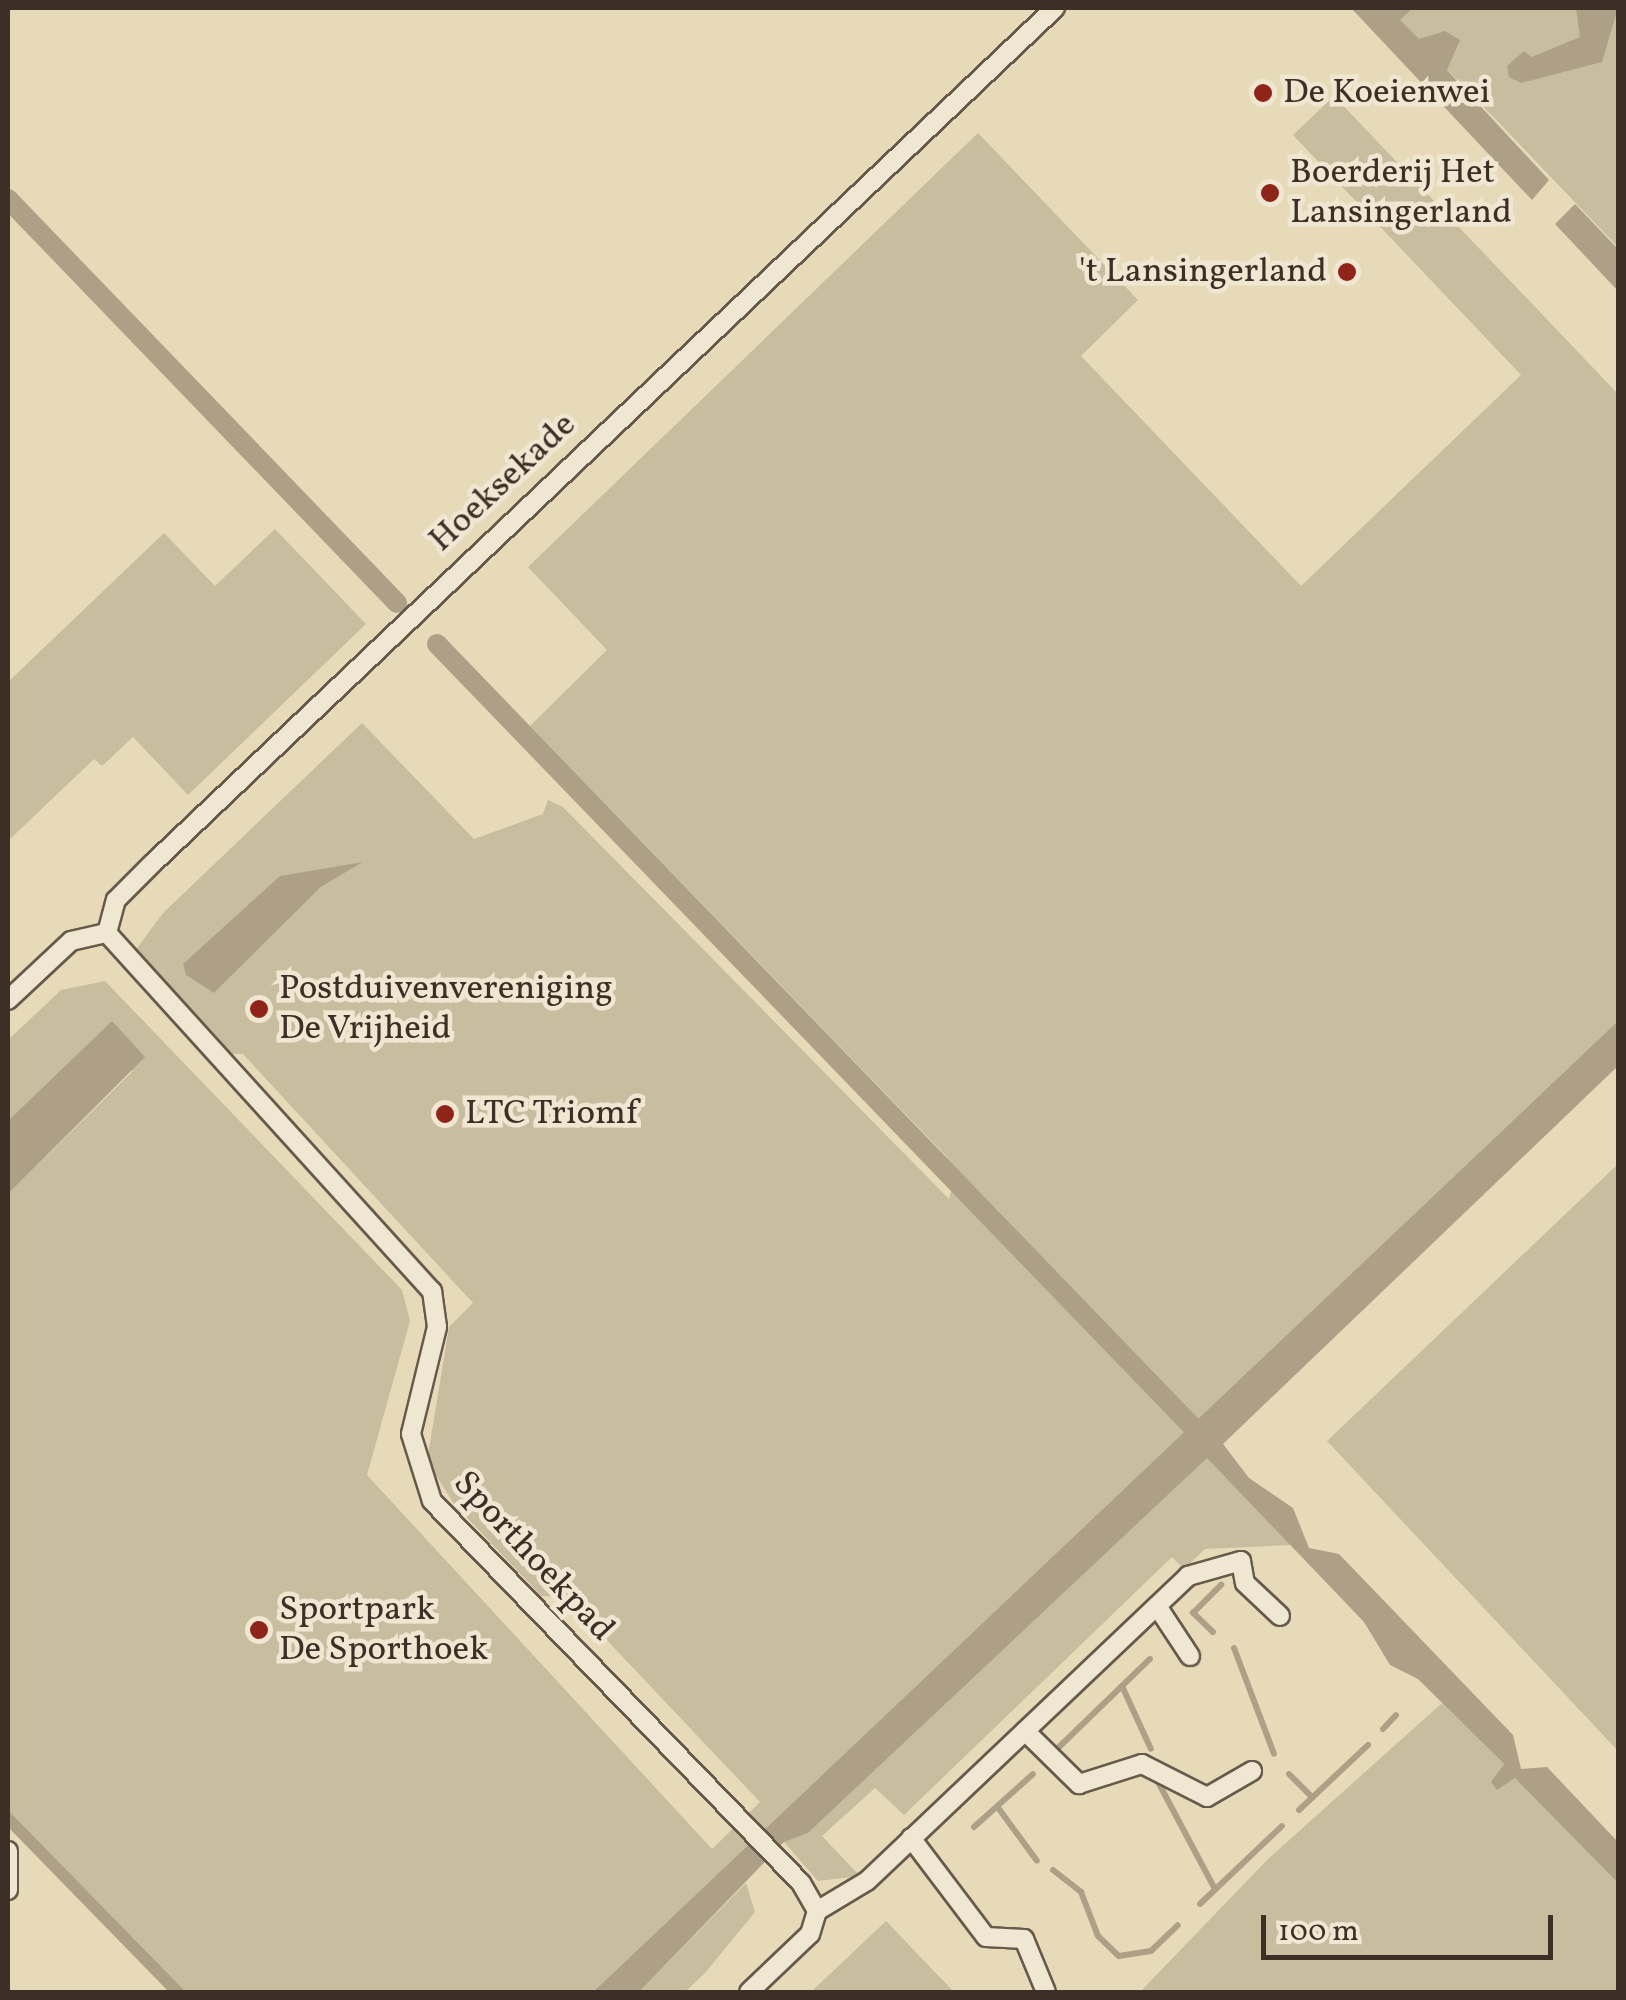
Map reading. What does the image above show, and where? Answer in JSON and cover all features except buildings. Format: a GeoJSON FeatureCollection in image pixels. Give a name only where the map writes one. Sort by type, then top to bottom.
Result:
{"type":"FeatureCollection","features":[{"type":"Feature","properties":{"kind":"street","name":"Hoeksekade"},"geometry":{"type":"LineString","coordinates":[[107,934],[116,900],[153,863],[1055,8]]}},
{"type":"Feature","properties":{"kind":"street"},"geometry":{"type":"LineString","coordinates":[[8,1000],[71,941],[107,934]]}},
{"type":"Feature","properties":{"kind":"street","name":"Sporthoekpad"},"geometry":{"type":"LineString","coordinates":[[107,934],[432,1291],[436,1326],[411,1434],[432,1502],[754,1834],[817,1910]]}},
{"type":"Feature","properties":{"kind":"street"},"geometry":{"type":"LineString","coordinates":[[750,1992],[810,1934],[817,1910],[912,1838],[1204,1565],[1241,1560],[1245,1583],[1280,1616]]}},
{"type":"Feature","properties":{"kind":"street"},"geometry":{"type":"LineString","coordinates":[[1157,1606],[1190,1656]]}},
{"type":"Feature","properties":{"kind":"street"},"geometry":{"type":"LineString","coordinates":[[1024,1732],[1080,1784],[1142,1764],[1207,1798],[1252,1772]]}},
{"type":"Feature","properties":{"kind":"street"},"geometry":{"type":"LineString","coordinates":[[912,1838],[986,1937],[1024,1939],[1046,1992]]}},
{"type":"Feature","properties":{"kind":"street"},"geometry":{"type":"LineString","coordinates":[[8,1851],[8,1890]]}},
{"type":"Feature","properties":{"kind":"shaded area"},"geometry":{"type":"Polygon","coordinates":[[[1351,8],[1413,8],[1400,20],[1419,39],[1445,31],[1460,40],[1447,70],[1549,180],[1532,200],[1351,8]]]}},
{"type":"Feature","properties":{"kind":"shaded area"},"geometry":{"type":"Polygon","coordinates":[[[1387,8],[1618,8],[1618,247],[1503,127],[1387,8]]]}},
{"type":"Feature","properties":{"kind":"shaded area"},"geometry":{"type":"Polygon","coordinates":[[[1576,8],[1618,8],[1602,62],[1521,83],[1509,77],[1507,66],[1524,51],[1532,57],[1580,37],[1576,8]]]}},
{"type":"Feature","properties":{"kind":"shaded area"},"geometry":{"type":"Polygon","coordinates":[[[1334,96],[1618,394],[1618,1021],[593,1992],[186,1992],[8,1810],[8,1194],[134,1070],[8,1121],[8,1040],[61,990],[105,981],[402,1290],[410,1321],[367,1475],[712,1849],[760,1802],[566,1597],[541,1596],[454,1504],[427,1461],[449,1327],[473,1303],[243,1054],[231,1054],[132,955],[163,913],[362,723],[474,839],[543,814],[548,800],[563,807],[949,1199],[952,1188],[935,1171],[948,1158],[530,726],[607,650],[528,567],[978,133],[1138,300],[1081,356],[1301,586],[1521,375],[1293,135],[1334,96]],[[360,864],[280,876],[214,993],[321,887],[360,864]]]}},
{"type":"Feature","properties":{"kind":"shaded area"},"geometry":{"type":"Polygon","coordinates":[[[1575,204],[1618,249],[1618,291],[1555,224],[1575,204]]]}},
{"type":"Feature","properties":{"kind":"shaded area"},"geometry":{"type":"Polygon","coordinates":[[[275,529],[366,624],[188,795],[133,737],[102,766],[94,759],[8,841],[8,682],[164,533],[215,586],[275,529]]]}},
{"type":"Feature","properties":{"kind":"shaded area"},"geometry":{"type":"Polygon","coordinates":[[[363,862],[321,887],[214,993],[186,975],[183,964],[280,876],[363,862]]]}},
{"type":"Feature","properties":{"kind":"shaded area"},"geometry":{"type":"Polygon","coordinates":[[[112,1021],[145,1057],[8,1194],[8,1121],[112,1021]]]}},
{"type":"Feature","properties":{"kind":"shaded area"},"geometry":{"type":"Polygon","coordinates":[[[1618,1021],[1618,1066],[1223,1444],[1249,1478],[1293,1508],[1309,1548],[1339,1554],[1513,1735],[1521,1769],[1547,1767],[1618,1842],[1618,1883],[1515,1778],[1497,1790],[1491,1782],[1504,1764],[1418,1679],[1390,1665],[1364,1622],[1207,1458],[808,1833],[784,1842],[639,1992],[593,1992],[1618,1021]]]}},
{"type":"Feature","properties":{"kind":"shaded area"},"geometry":{"type":"Polygon","coordinates":[[[1618,1164],[1618,1751],[1327,1441],[1618,1164]]]}},
{"type":"Feature","properties":{"kind":"shaded area"},"geometry":{"type":"Polygon","coordinates":[[[1207,1457],[1292,1545],[1205,1549],[1184,1569],[1172,1557],[904,1815],[875,1788],[822,1836],[860,1876],[818,1881],[784,1842],[808,1833],[1207,1457]]]}},
{"type":"Feature","properties":{"kind":"shaded area"},"geometry":{"type":"Polygon","coordinates":[[[1442,1703],[1505,1765],[1498,1789],[1515,1777],[1618,1883],[1618,1992],[1140,1992],[1268,1859],[1442,1703]]]}},
{"type":"Feature","properties":{"kind":"shaded area"},"geometry":{"type":"Polygon","coordinates":[[[8,1810],[186,1992],[169,1992],[8,1827],[8,1810]]]}},
{"type":"Feature","properties":{"kind":"shaded area"},"geometry":{"type":"Polygon","coordinates":[[[746,1883],[755,1912],[705,1973],[685,1992],[639,1992],[746,1883]]]}},
{"type":"Feature","properties":{"kind":"shaded area"},"geometry":{"type":"Polygon","coordinates":[[[886,1921],[954,1992],[811,1992],[886,1921]]]}},
{"type":"Feature","properties":{"kind":"waterway"},"geometry":{"type":"LineString","coordinates":[[8,199],[397,603]]}},
{"type":"Feature","properties":{"kind":"waterway"},"geometry":{"type":"LineString","coordinates":[[437,644],[1210,1445]]}},
{"type":"Feature","properties":{"kind":"waterway"},"geometry":{"type":"LineString","coordinates":[[1213,1632],[1193,1613],[1221,1585]]}},
{"type":"Feature","properties":{"kind":"waterway"},"geometry":{"type":"LineString","coordinates":[[1234,1648],[1274,1754]]}},
{"type":"Feature","properties":{"kind":"waterway"},"geometry":{"type":"LineString","coordinates":[[1058,1748],[1150,1659]]}},
{"type":"Feature","properties":{"kind":"waterway"},"geometry":{"type":"LineString","coordinates":[[1122,1686],[1151,1749]]}},
{"type":"Feature","properties":{"kind":"waterway"},"geometry":{"type":"LineString","coordinates":[[1383,1729],[1396,1715]]}},
{"type":"Feature","properties":{"kind":"waterway"},"geometry":{"type":"LineString","coordinates":[[1299,1810],[1368,1745]]}},
{"type":"Feature","properties":{"kind":"waterway"},"geometry":{"type":"LineString","coordinates":[[974,1827],[1033,1774]]}},
{"type":"Feature","properties":{"kind":"waterway"},"geometry":{"type":"LineString","coordinates":[[1289,1774],[1312,1797]]}},
{"type":"Feature","properties":{"kind":"waterway"},"geometry":{"type":"LineString","coordinates":[[1157,1780],[1215,1889]]}},
{"type":"Feature","properties":{"kind":"waterway"},"geometry":{"type":"LineString","coordinates":[[999,1809],[1037,1861]]}},
{"type":"Feature","properties":{"kind":"waterway"},"geometry":{"type":"LineString","coordinates":[[1200,1904],[1282,1826]]}},
{"type":"Feature","properties":{"kind":"waterway"},"geometry":{"type":"LineString","coordinates":[[1053,1870],[1081,1892],[1098,1936],[1119,1956],[1151,1951],[1178,1925]]}},
{"type":"Feature","properties":{"kind":"place","name":"De Koeienwei"},"geometry":{"type":"Point","coordinates":[1263,93]}},
{"type":"Feature","properties":{"kind":"place","name":"Boerderij Het Lansingerland"},"geometry":{"type":"Point","coordinates":[1270,193]}},
{"type":"Feature","properties":{"kind":"place","name":"'t Lansingerland"},"geometry":{"type":"Point","coordinates":[1347,272]}},
{"type":"Feature","properties":{"kind":"place","name":"Postduivenvereniging De Vrijheid"},"geometry":{"type":"Point","coordinates":[259,1009]}},
{"type":"Feature","properties":{"kind":"place","name":"LTC Triomf"},"geometry":{"type":"Point","coordinates":[445,1114]}},
{"type":"Feature","properties":{"kind":"place","name":"Sportpark De Sporthoek"},"geometry":{"type":"Point","coordinates":[259,1630]}}]}
